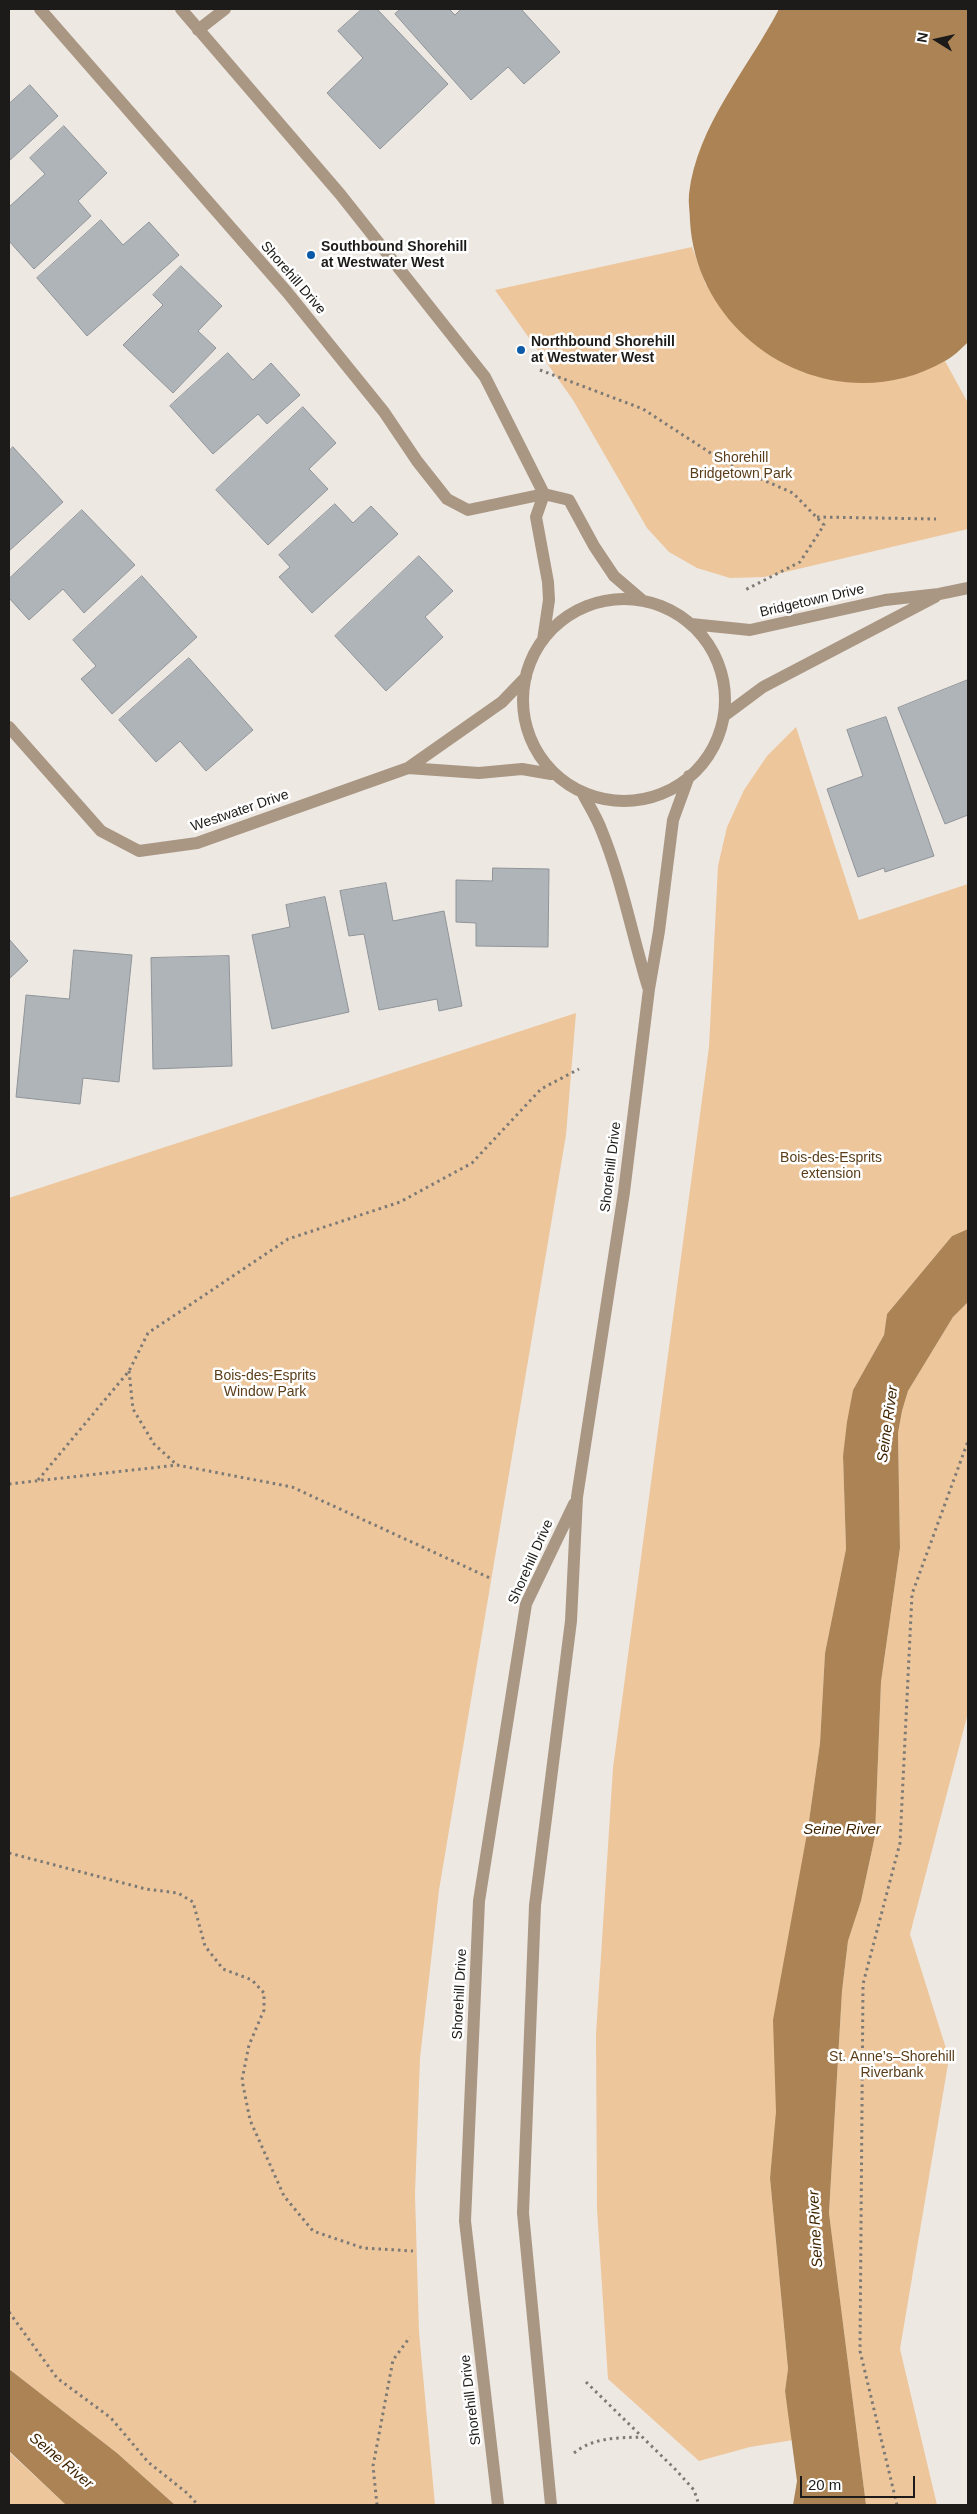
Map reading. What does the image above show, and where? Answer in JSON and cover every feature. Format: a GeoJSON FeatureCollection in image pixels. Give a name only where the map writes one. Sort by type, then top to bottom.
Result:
{"type":"FeatureCollection","features":[{"type":"Feature","properties":{"kind":"street","name":"Shorehill Drive"},"geometry":{"type":"LineString","coordinates":[[40,9],[287,292],[384,412],[417,461],[447,500],[468,510],[544,494],[569,500],[594,546],[614,576],[642,600]]}},
{"type":"Feature","properties":{"kind":"street"},"geometry":{"type":"LineString","coordinates":[[181,9],[340,194],[485,377],[544,494],[536,517],[548,582],[549,600],[543,640]]}},
{"type":"Feature","properties":{"kind":"street"},"geometry":{"type":"LineString","coordinates":[[198,30],[225,9]]}},
{"type":"Feature","properties":{"kind":"street","name":"Bridgetown Drive"},"geometry":{"type":"LineString","coordinates":[[691,624],[750,630],[886,600],[939,594],[968,588]]}},
{"type":"Feature","properties":{"kind":"street","name":"Bridgetown Drive"},"geometry":{"type":"LineString","coordinates":[[724,716],[763,687],[939,594]]}},
{"type":"Feature","properties":{"kind":"street"},"geometry":{"type":"LineString","coordinates":[[620,599],[642,600],[667,608],[691,624],[711,648],[723,679],[724,716],[716,742],[707,759],[682,784],[658,796],[636,801],[616,802],[594,797],[551,774],[533,745],[524,715],[523,694],[526,676],[529,666],[543,640],[565,618],[593,604],[620,599]]}},
{"type":"Feature","properties":{"kind":"street","name":"Westwater Drive"},"geometry":{"type":"LineString","coordinates":[[9,727],[101,832],[139,851],[197,843],[408,768],[502,702],[526,676]]}},
{"type":"Feature","properties":{"kind":"street","name":"Westwater Drive"},"geometry":{"type":"LineString","coordinates":[[408,768],[479,773],[522,769],[551,774]]}},
{"type":"Feature","properties":{"kind":"street","name":"Shorehill Drive"},"geometry":{"type":"LineString","coordinates":[[551,2505],[523,2213],[535,1905],[571,1621],[577,1497],[624,1192],[648,989],[659,931],[672,820],[689,776]]}},
{"type":"Feature","properties":{"kind":"street","name":"Shorehill Drive"},"geometry":{"type":"LineString","coordinates":[[582,792],[601,827],[614,862],[648,989]]}},
{"type":"Feature","properties":{"kind":"street","name":"Shorehill Drive"},"geometry":{"type":"LineString","coordinates":[[498,2505],[465,2221],[479,1901],[526,1604],[577,1497]]}},
{"type":"Feature","properties":{"kind":"path"},"geometry":{"type":"LineString","coordinates":[[540,370],[642,410],[729,465],[793,493],[817,517],[824,525],[800,562],[745,590]]}},
{"type":"Feature","properties":{"kind":"path"},"geometry":{"type":"LineString","coordinates":[[817,517],[936,519]]}},
{"type":"Feature","properties":{"kind":"path"},"geometry":{"type":"LineString","coordinates":[[38,1480],[129,1371],[148,1333],[288,1239],[400,1202],[472,1163],[541,1089],[579,1069]]}},
{"type":"Feature","properties":{"kind":"path"},"geometry":{"type":"LineString","coordinates":[[129,1371],[133,1409],[154,1444],[177,1465]]}},
{"type":"Feature","properties":{"kind":"path"},"geometry":{"type":"LineString","coordinates":[[897,2505],[860,2350],[863,1984],[900,1843],[912,1594],[968,1441]]}},
{"type":"Feature","properties":{"kind":"path"},"geometry":{"type":"LineString","coordinates":[[9,1484],[177,1465],[292,1487],[490,1578]]}},
{"type":"Feature","properties":{"kind":"path"},"geometry":{"type":"LineString","coordinates":[[9,1853],[146,1889],[178,1892],[194,1902],[205,1946],[223,1969],[252,1980],[264,1993],[264,2010],[248,2045],[242,2080],[250,2120],[284,2196],[313,2230],[363,2248],[413,2251]]}},
{"type":"Feature","properties":{"kind":"path"},"geometry":{"type":"LineString","coordinates":[[9,2312],[57,2378],[111,2418],[148,2462],[186,2492],[198,2505]]}},
{"type":"Feature","properties":{"kind":"path"},"geometry":{"type":"LineString","coordinates":[[377,2505],[373,2466],[392,2360],[410,2337]]}},
{"type":"Feature","properties":{"kind":"path"},"geometry":{"type":"LineString","coordinates":[[586,2382],[694,2490],[698,2505]]}},
{"type":"Feature","properties":{"kind":"path"},"geometry":{"type":"LineString","coordinates":[[574,2453],[585,2444],[608,2438],[642,2436]]}},
{"type":"Feature","properties":{"kind":"green space","name":"Shorehill Bridgetown Park"},"geometry":{"type":"Polygon","coordinates":[[[692,247],[706,285],[907,377],[945,361],[968,403],[968,529],[764,577],[730,578],[697,568],[669,552],[647,528],[573,400],[495,290],[692,247]]]}},
{"type":"Feature","properties":{"kind":"green space","name":"Bois-des-Esprits extension"},"geometry":{"type":"Polygon","coordinates":[[[796,727],[859,920],[968,884],[968,1229],[952,1236],[887,1314],[884,1335],[853,1390],[843,1456],[846,1549],[825,1653],[820,1743],[808,1828],[770,2178],[788,2369],[785,2391],[793,2440],[750,2447],[699,2461],[608,2379],[597,2209],[596,2034],[613,1768],[709,1047],[718,866],[727,827],[744,790],[767,756],[796,727]]]}},
{"type":"Feature","properties":{"kind":"green space","name":"Bois-des-Esprits Window Park"},"geometry":{"type":"Polygon","coordinates":[[[576,1013],[566,1135],[439,1890],[420,2058],[415,2194],[419,2332],[435,2505],[175,2505],[117,2453],[9,2369],[9,1198],[576,1013]]]}},
{"type":"Feature","properties":{"kind":"green space","name":"St. Anne’s–Shorehill Riverbank"},"geometry":{"type":"Polygon","coordinates":[[[968,1302],[968,1713],[910,1934],[949,2058],[900,2349],[937,2505],[866,2505],[829,2213],[842,1991],[848,1941],[861,1901],[875,1836],[881,1682],[900,1548],[898,1433],[902,1411],[908,1391],[953,1317],[968,1302]]]}},
{"type":"Feature","properties":{"kind":"green space"},"geometry":{"type":"Polygon","coordinates":[[[9,2452],[66,2505],[9,2505],[9,2452]]]}},
{"type":"Feature","properties":{"kind":"water"},"geometry":{"type":"Polygon","coordinates":[[[779,9],[968,9],[968,342],[945,361],[903,378],[860,383],[818,377],[779,361],[745,336],[717,304],[698,265],[689,204],[694,169],[702,144],[725,98],[779,9]]]}},
{"type":"Feature","properties":{"kind":"water","name":"Seine River"},"geometry":{"type":"Polygon","coordinates":[[[968,1229],[968,1302],[953,1317],[908,1391],[898,1433],[900,1548],[881,1682],[875,1836],[861,1901],[848,1941],[842,1991],[829,2213],[866,2505],[793,2505],[797,2481],[785,2391],[788,2369],[770,2178],[776,2112],[773,2020],[808,1828],[820,1743],[825,1653],[846,1549],[843,1456],[847,1422],[853,1390],[884,1335],[887,1314],[952,1236],[968,1229]]]}},
{"type":"Feature","properties":{"kind":"water","name":"Seine River"},"geometry":{"type":"Polygon","coordinates":[[[9,2369],[117,2453],[175,2505],[66,2505],[9,2451],[9,2369]]]}},
{"type":"Feature","properties":{"kind":"building"},"geometry":{"type":"Polygon","coordinates":[[[362,9],[377,9],[448,84],[380,149],[327,93],[363,58],[338,31],[362,9]]]}},
{"type":"Feature","properties":{"kind":"building"},"geometry":{"type":"Polygon","coordinates":[[[401,9],[449,9],[455,15],[461,9],[521,9],[560,52],[524,84],[508,67],[471,100],[395,14],[401,9]]]}},
{"type":"Feature","properties":{"kind":"building"},"geometry":{"type":"Polygon","coordinates":[[[30,85],[58,116],[9,161],[9,104],[30,85]]]}},
{"type":"Feature","properties":{"kind":"building"},"geometry":{"type":"Polygon","coordinates":[[[64,126],[107,173],[78,201],[91,216],[34,269],[9,241],[9,207],[45,174],[30,158],[64,126]]]}},
{"type":"Feature","properties":{"kind":"building"},"geometry":{"type":"Polygon","coordinates":[[[101,220],[123,245],[149,222],[179,255],[87,336],[37,278],[101,220]]]}},
{"type":"Feature","properties":{"kind":"building"},"geometry":{"type":"Polygon","coordinates":[[[181,266],[222,306],[198,331],[216,348],[173,393],[123,345],[163,305],[153,295],[181,266]]]}},
{"type":"Feature","properties":{"kind":"building"},"geometry":{"type":"Polygon","coordinates":[[[228,353],[253,380],[271,363],[300,395],[267,424],[258,414],[213,454],[170,406],[228,353]]]}},
{"type":"Feature","properties":{"kind":"building"},"geometry":{"type":"Polygon","coordinates":[[[303,407],[336,443],[309,469],[328,489],[268,545],[216,490],[303,407]]]}},
{"type":"Feature","properties":{"kind":"building"},"geometry":{"type":"Polygon","coordinates":[[[13,447],[63,502],[9,551],[9,451],[13,447]]]}},
{"type":"Feature","properties":{"kind":"building"},"geometry":{"type":"Polygon","coordinates":[[[335,504],[353,523],[371,506],[398,534],[312,613],[279,577],[290,567],[279,555],[335,504]]]}},
{"type":"Feature","properties":{"kind":"building"},"geometry":{"type":"Polygon","coordinates":[[[82,510],[135,565],[84,613],[63,589],[29,620],[9,598],[9,579],[82,510]]]}},
{"type":"Feature","properties":{"kind":"building"},"geometry":{"type":"Polygon","coordinates":[[[419,556],[453,591],[425,617],[443,637],[386,691],[335,636],[419,556]]]}},
{"type":"Feature","properties":{"kind":"building"},"geometry":{"type":"Polygon","coordinates":[[[142,576],[197,637],[112,714],[81,679],[96,666],[73,640],[142,576]]]}},
{"type":"Feature","properties":{"kind":"building"},"geometry":{"type":"Polygon","coordinates":[[[189,658],[253,730],[206,771],[180,741],[156,762],[119,720],[189,658]]]}},
{"type":"Feature","properties":{"kind":"building"},"geometry":{"type":"Polygon","coordinates":[[[968,680],[968,815],[945,824],[898,708],[968,680]]]}},
{"type":"Feature","properties":{"kind":"building"},"geometry":{"type":"Polygon","coordinates":[[[886,717],[934,856],[885,872],[884,868],[858,877],[827,789],[863,776],[847,730],[886,717]]]}},
{"type":"Feature","properties":{"kind":"building"},"geometry":{"type":"Polygon","coordinates":[[[493,868],[549,869],[548,947],[476,946],[476,923],[456,922],[456,880],[492,881],[493,868]]]}},
{"type":"Feature","properties":{"kind":"building"},"geometry":{"type":"Polygon","coordinates":[[[386,883],[393,921],[444,911],[462,1006],[439,1011],[437,999],[379,1010],[364,934],[349,936],[340,891],[386,883]]]}},
{"type":"Feature","properties":{"kind":"building"},"geometry":{"type":"Polygon","coordinates":[[[325,897],[349,1012],[272,1029],[252,935],[290,927],[286,905],[325,897]]]}},
{"type":"Feature","properties":{"kind":"building"},"geometry":{"type":"Polygon","coordinates":[[[9,939],[28,961],[9,979],[9,939]]]}},
{"type":"Feature","properties":{"kind":"building"},"geometry":{"type":"Polygon","coordinates":[[[74,950],[132,955],[119,1082],[83,1078],[80,1104],[16,1097],[26,995],[69,999],[74,950]]]}},
{"type":"Feature","properties":{"kind":"building"},"geometry":{"type":"Polygon","coordinates":[[[229,956],[232,1066],[153,1069],[151,958],[229,956]]]}},
{"type":"Feature","properties":{"kind":"place","name":"Southbound Shorehill at Westwater West"},"geometry":{"type":"Point","coordinates":[311,255]}},
{"type":"Feature","properties":{"kind":"place","name":"Northbound Shorehill at Westwater West"},"geometry":{"type":"Point","coordinates":[521,350]}}]}
